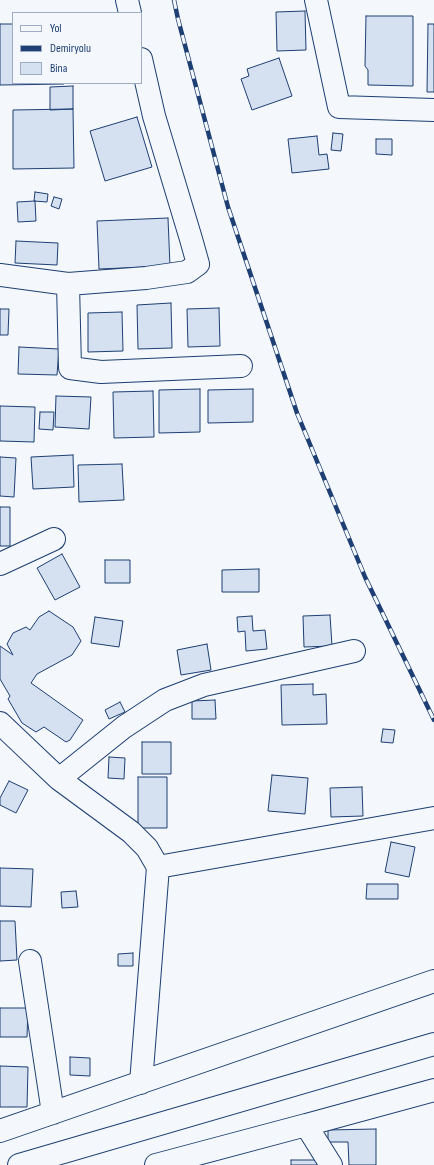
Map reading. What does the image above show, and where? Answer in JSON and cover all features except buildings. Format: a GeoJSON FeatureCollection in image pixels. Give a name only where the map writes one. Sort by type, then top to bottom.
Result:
{"type":"FeatureCollection","features":[{"type":"Feature","properties":{"kind":"street"},"geometry":{"type":"LineString","coordinates":[[127,0],[130,12]]}},
{"type":"Feature","properties":{"kind":"street"},"geometry":{"type":"LineString","coordinates":[[316,0],[339,107],[434,110]]}},
{"type":"Feature","properties":{"kind":"street"},"geometry":{"type":"LineString","coordinates":[[0,276],[68,284],[146,278],[187,272],[198,264],[154,116],[142,63]]}},
{"type":"Feature","properties":{"kind":"street"},"geometry":{"type":"LineString","coordinates":[[68,284],[70,368],[101,372],[241,366]]}},
{"type":"Feature","properties":{"kind":"street"},"geometry":{"type":"LineString","coordinates":[[0,564],[54,540]]}},
{"type":"Feature","properties":{"kind":"street"},"geometry":{"type":"LineString","coordinates":[[59,779],[124,726],[165,700],[204,685],[354,651]]}},
{"type":"Feature","properties":{"kind":"street"},"geometry":{"type":"LineString","coordinates":[[0,723],[59,779],[131,832],[148,848],[158,867],[141,1083]]}},
{"type":"Feature","properties":{"kind":"street"},"geometry":{"type":"LineString","coordinates":[[158,867],[434,818]]}},
{"type":"Feature","properties":{"kind":"street"},"geometry":{"type":"LineString","coordinates":[[30,961],[53,1113]]}},
{"type":"Feature","properties":{"kind":"street"},"geometry":{"type":"LineString","coordinates":[[0,1131],[434,981]]}},
{"type":"Feature","properties":{"kind":"street"},"geometry":{"type":"LineString","coordinates":[[19,1165],[434,1044]]}},
{"type":"Feature","properties":{"kind":"street"},"geometry":{"type":"LineString","coordinates":[[156,1165],[434,1090]]}},
{"type":"Feature","properties":{"kind":"street"},"geometry":{"type":"LineString","coordinates":[[306,1124],[331,1165]]}},
{"type":"Feature","properties":{"kind":"railway"},"geometry":{"type":"LineString","coordinates":[[174,0],[228,207],[297,413],[365,577],[434,720]]}}]}
